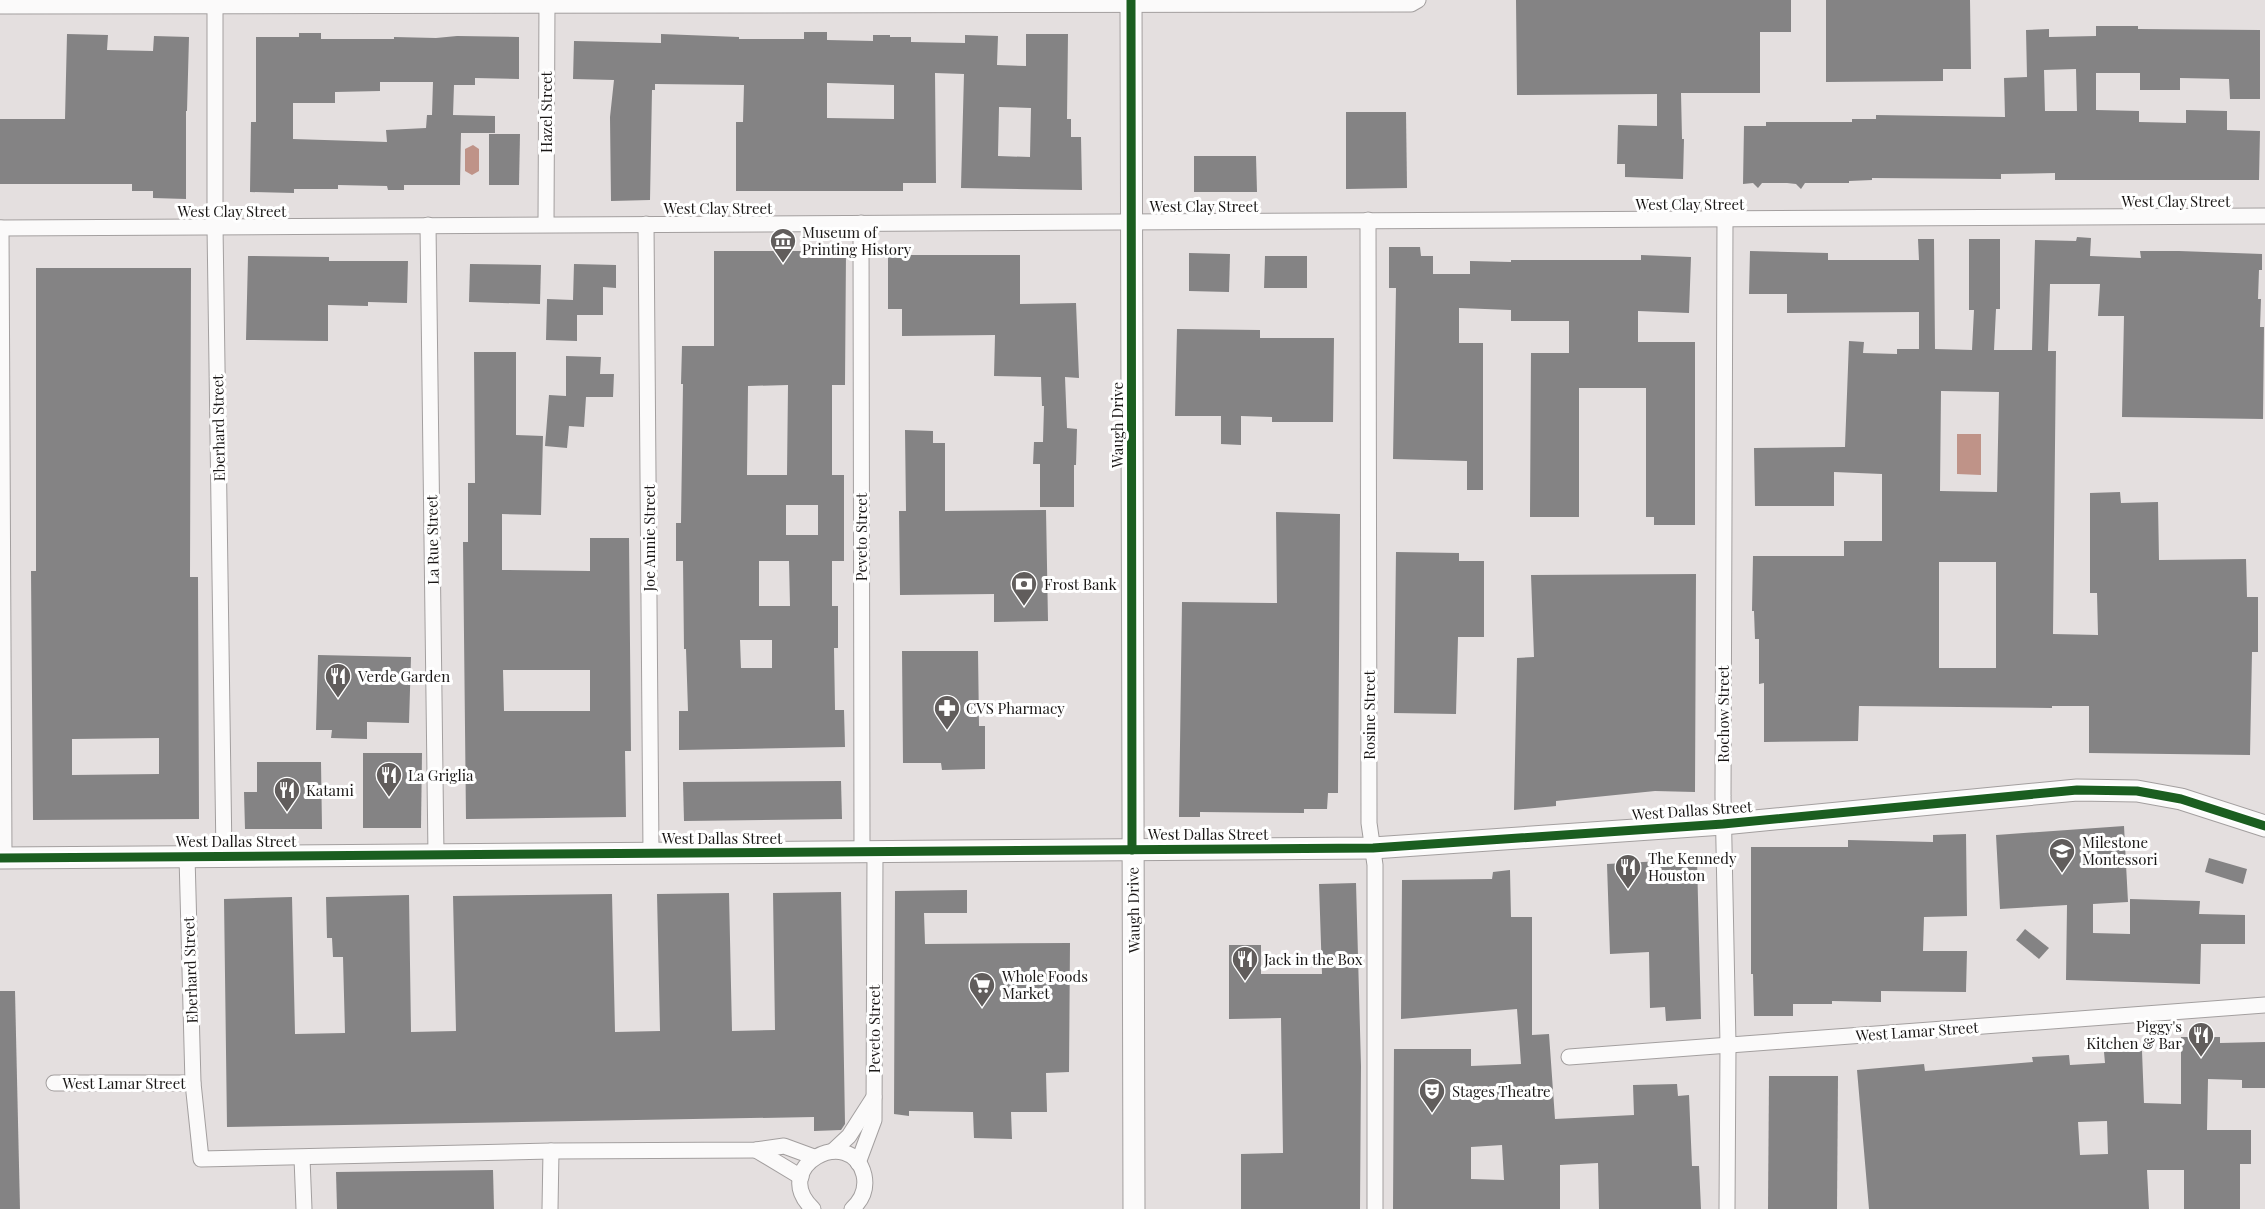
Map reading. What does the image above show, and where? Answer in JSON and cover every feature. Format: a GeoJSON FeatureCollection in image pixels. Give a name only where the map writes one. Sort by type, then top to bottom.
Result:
{"type":"FeatureCollection","features":[{"type":"Feature","properties":{"kind":"main road","name":"Waugh Drive"},"geometry":{"type":"LineString","coordinates":[[1131,2],[1134,1209]]}},
{"type":"Feature","properties":{"kind":"main road","name":"West Dallas Street"},"geometry":{"type":"LineString","coordinates":[[2,858],[1373,848],[1723,824],[2077,790],[2137,791],[2181,799],[2265,826]]}},
{"type":"Feature","properties":{"kind":"street"},"geometry":{"type":"LineString","coordinates":[[0,6],[547,2],[1411,4],[1418,0]]}},
{"type":"Feature","properties":{"kind":"street","name":"Hazel Street"},"geometry":{"type":"LineString","coordinates":[[546,224],[547,2]]}},
{"type":"Feature","properties":{"kind":"street","name":"Eberhard Street"},"geometry":{"type":"LineString","coordinates":[[215,3],[215,226],[224,856]]}},
{"type":"Feature","properties":{"kind":"street","name":"West Clay Street"},"geometry":{"type":"LineString","coordinates":[[0,228],[2265,216]]}},
{"type":"Feature","properties":{"kind":"street","name":"Rochow Street"},"geometry":{"type":"LineString","coordinates":[[1725,219],[1723,824],[1728,1046],[1727,1209]]}},
{"type":"Feature","properties":{"kind":"street","name":"Rosine Street"},"geometry":{"type":"LineString","coordinates":[[1368,220],[1369,823],[1375,866],[1375,1209]]}},
{"type":"Feature","properties":{"kind":"street","name":"Peveto Street"},"geometry":{"type":"LineString","coordinates":[[858,1163],[874,1120],[868,852],[861,223]]}},
{"type":"Feature","properties":{"kind":"street","name":"Joe Annie Street"},"geometry":{"type":"LineString","coordinates":[[646,224],[651,853]]}},
{"type":"Feature","properties":{"kind":"street","name":"La Rue Street"},"geometry":{"type":"LineString","coordinates":[[428,225],[436,855]]}},
{"type":"Feature","properties":{"kind":"street"},"geometry":{"type":"LineString","coordinates":[[0,228],[2,858]]}},
{"type":"Feature","properties":{"kind":"street","name":"Eberhard Street"},"geometry":{"type":"LineString","coordinates":[[187,856],[193,1083],[201,1160],[302,1158]]}},
{"type":"Feature","properties":{"kind":"street","name":"West Lamar Street"},"geometry":{"type":"LineString","coordinates":[[1569,1058],[2265,1005]]}},
{"type":"Feature","properties":{"kind":"street","name":"West Lamar Street"},"geometry":{"type":"LineString","coordinates":[[54,1083],[193,1083]]}},
{"type":"Feature","properties":{"kind":"street"},"geometry":{"type":"LineString","coordinates":[[833,1151],[849,1136],[874,1097]]}},
{"type":"Feature","properties":{"kind":"street"},"geometry":{"type":"LineString","coordinates":[[303,1209],[302,1158],[551,1150],[756,1150],[784,1146],[814,1157]]}},
{"type":"Feature","properties":{"kind":"street"},"geometry":{"type":"LineString","coordinates":[[550,1209],[551,1150]]}},
{"type":"Feature","properties":{"kind":"street"},"geometry":{"type":"LineString","coordinates":[[756,1150],[801,1177]]}},
{"type":"Feature","properties":{"kind":"street"},"geometry":{"type":"LineString","coordinates":[[808,1206],[800,1185],[806,1165],[814,1157],[833,1151],[842,1152],[858,1163],[863,1171],[865,1188],[858,1203],[852,1209]]}},
{"type":"Feature","properties":{"kind":"shaded area"},"geometry":{"type":"Polygon","coordinates":[[[473,145],[479,149],[479,171],[472,175],[465,171],[465,149],[473,145]]]}},
{"type":"Feature","properties":{"kind":"shaded area"},"geometry":{"type":"Polygon","coordinates":[[[1957,434],[1981,434],[1981,475],[1957,474],[1957,434]]]}},
{"type":"Feature","properties":{"kind":"building"},"geometry":{"type":"Polygon","coordinates":[[[1516,0],[1791,0],[1791,32],[1760,32],[1760,93],[1681,93],[1682,139],[1684,139],[1683,179],[1625,177],[1625,164],[1617,164],[1618,125],[1657,126],[1657,94],[1517,95],[1516,0]]]}},
{"type":"Feature","properties":{"kind":"building"},"geometry":{"type":"Polygon","coordinates":[[[1826,0],[1970,0],[1971,69],[1943,69],[1943,81],[1826,82],[1826,0]]]}},
{"type":"Feature","properties":{"kind":"building"},"geometry":{"type":"Polygon","coordinates":[[[2096,26],[2138,26],[2138,29],[2260,30],[2260,99],[2230,99],[2229,79],[2180,78],[2180,90],[2140,90],[2140,73],[2096,73],[2096,110],[2139,111],[2139,122],[2186,123],[2186,110],[2227,111],[2227,130],[2260,131],[2259,180],[2055,180],[2055,173],[2001,174],[2001,179],[1872,178],[1872,180],[1849,181],[1849,183],[1805,183],[1801,189],[1796,184],[1787,183],[1762,183],[1758,188],[1753,183],[1743,184],[1744,126],[1766,126],[1766,122],[1852,122],[1852,119],[1876,119],[1876,115],[2005,117],[2004,78],[2027,77],[2026,30],[2049,29],[2049,37],[2096,36],[2096,26]],[[2076,69],[2044,70],[2045,111],[2077,111],[2076,69]]]}},
{"type":"Feature","properties":{"kind":"building"},"geometry":{"type":"Polygon","coordinates":[[[804,32],[827,32],[827,40],[873,41],[873,35],[890,35],[890,37],[911,37],[911,42],[965,43],[965,35],[998,36],[997,65],[1026,66],[1026,34],[1068,34],[1067,119],[1071,119],[1071,137],[1081,137],[1082,190],[961,188],[964,74],[935,73],[936,183],[903,183],[903,191],[736,191],[736,122],[743,122],[744,85],[655,84],[655,90],[652,90],[650,200],[611,201],[610,117],[614,80],[573,79],[574,41],[661,43],[661,34],[739,37],[739,39],[804,39],[804,32]],[[827,83],[827,118],[894,119],[894,85],[827,83]],[[999,107],[998,156],[1030,157],[1031,108],[999,107]]]}},
{"type":"Feature","properties":{"kind":"building"},"geometry":{"type":"Polygon","coordinates":[[[299,33],[321,33],[321,39],[519,37],[519,79],[475,78],[475,85],[454,85],[453,115],[495,116],[495,133],[461,133],[460,185],[404,185],[404,190],[388,190],[387,186],[338,185],[338,189],[294,189],[294,193],[250,192],[251,122],[256,122],[256,37],[299,37],[299,33]],[[380,82],[380,91],[335,92],[335,103],[293,103],[293,139],[387,142],[386,130],[426,128],[427,115],[432,115],[433,82],[380,82]]]}},
{"type":"Feature","properties":{"kind":"building"},"geometry":{"type":"Polygon","coordinates":[[[67,34],[108,35],[107,50],[153,51],[154,36],[189,37],[186,199],[153,198],[153,191],[132,191],[132,184],[0,184],[0,119],[65,119],[67,34]]]}},
{"type":"Feature","properties":{"kind":"building"},"geometry":{"type":"Polygon","coordinates":[[[1346,112],[1406,112],[1407,188],[1346,189],[1346,112]]]}},
{"type":"Feature","properties":{"kind":"building"},"geometry":{"type":"Polygon","coordinates":[[[489,134],[520,134],[519,185],[489,185],[489,134]]]}},
{"type":"Feature","properties":{"kind":"building"},"geometry":{"type":"Polygon","coordinates":[[[1194,156],[1256,156],[1257,192],[1194,192],[1194,156]]]}},
{"type":"Feature","properties":{"kind":"building"},"geometry":{"type":"Polygon","coordinates":[[[2077,237],[2091,238],[2090,256],[2141,258],[2140,251],[2262,254],[2258,299],[2261,299],[2260,327],[2264,327],[2263,419],[2122,417],[2124,316],[2098,316],[2100,284],[2050,284],[2048,351],[2056,351],[2053,634],[2098,635],[2097,593],[2090,593],[2090,493],[2120,492],[2121,503],[2158,502],[2159,560],[2246,559],[2247,597],[2258,597],[2258,652],[2252,652],[2250,755],[2089,753],[2089,706],[2052,706],[2052,708],[1859,706],[1858,741],[1764,742],[1764,683],[1759,684],[1759,639],[1755,639],[1754,611],[1752,611],[1753,556],[1844,556],[1844,541],[1882,541],[1882,474],[1834,472],[1834,506],[1755,506],[1754,448],[1845,447],[1849,341],[1864,342],[1863,353],[1897,354],[1897,349],[1919,349],[1919,312],[1787,313],[1787,294],[1749,294],[1750,251],[1828,253],[1828,260],[1919,260],[1918,239],[1934,239],[1935,349],[1972,350],[1974,310],[1969,310],[1969,239],[2000,239],[2000,309],[1996,309],[1994,350],[2032,350],[2035,240],[2076,241],[2077,237]],[[1941,391],[1940,491],[1997,492],[1999,392],[1941,391]],[[1939,562],[1939,668],[1996,668],[1996,562],[1939,562]]]}},
{"type":"Feature","properties":{"kind":"building"},"geometry":{"type":"Polygon","coordinates":[[[1389,247],[1420,247],[1421,256],[1433,256],[1433,274],[1470,274],[1470,261],[1641,260],[1641,255],[1691,257],[1689,313],[1638,311],[1638,342],[1695,342],[1695,525],[1654,525],[1654,517],[1646,517],[1646,388],[1579,388],[1579,517],[1530,517],[1531,353],[1569,353],[1569,321],[1511,321],[1511,310],[1459,308],[1459,343],[1483,343],[1483,490],[1467,490],[1467,461],[1393,459],[1396,288],[1389,288],[1389,247]]]}},
{"type":"Feature","properties":{"kind":"building"},"geometry":{"type":"Polygon","coordinates":[[[714,251],[846,251],[845,385],[832,385],[832,475],[844,475],[844,561],[832,561],[832,606],[838,606],[838,648],[834,648],[835,710],[844,710],[845,747],[679,750],[679,711],[688,711],[686,649],[684,649],[683,561],[676,561],[676,523],[681,523],[682,346],[714,346],[714,251]],[[788,385],[748,386],[747,475],[787,475],[788,385]],[[786,505],[786,535],[818,535],[818,505],[786,505]],[[759,561],[759,606],[790,606],[789,561],[759,561]],[[740,640],[741,668],[772,668],[772,640],[740,640]]]}},
{"type":"Feature","properties":{"kind":"building"},"geometry":{"type":"Polygon","coordinates":[[[1189,253],[1230,254],[1229,292],[1189,291],[1189,253]]]}},
{"type":"Feature","properties":{"kind":"building"},"geometry":{"type":"Polygon","coordinates":[[[888,255],[1020,255],[1020,304],[1076,303],[1079,378],[1065,377],[1067,428],[1077,429],[1074,507],[1040,507],[1040,464],[1033,464],[1034,442],[1043,442],[1044,406],[1042,406],[1041,377],[994,376],[995,335],[902,336],[902,309],[888,309],[888,255]]]}},
{"type":"Feature","properties":{"kind":"building"},"geometry":{"type":"Polygon","coordinates":[[[248,256],[329,257],[329,261],[408,261],[407,303],[368,302],[368,306],[328,305],[328,341],[246,340],[248,256]]]}},
{"type":"Feature","properties":{"kind":"building"},"geometry":{"type":"Polygon","coordinates":[[[1265,256],[1307,256],[1307,288],[1264,288],[1265,256]]]}},
{"type":"Feature","properties":{"kind":"building"},"geometry":{"type":"Polygon","coordinates":[[[470,264],[541,265],[540,304],[469,302],[470,264]]]}},
{"type":"Feature","properties":{"kind":"building"},"geometry":{"type":"Polygon","coordinates":[[[574,264],[616,265],[616,288],[603,287],[603,315],[577,315],[577,341],[546,340],[547,299],[573,300],[574,264]]]}},
{"type":"Feature","properties":{"kind":"building"},"geometry":{"type":"Polygon","coordinates":[[[36,268],[191,268],[190,577],[198,577],[199,819],[33,820],[31,571],[36,571],[36,268]],[[159,738],[72,739],[72,775],[159,774],[159,738]]]}},
{"type":"Feature","properties":{"kind":"building"},"geometry":{"type":"Polygon","coordinates":[[[1177,329],[1260,330],[1260,338],[1334,338],[1333,422],[1272,422],[1272,417],[1241,416],[1241,445],[1221,444],[1221,416],[1175,416],[1177,329]]]}},
{"type":"Feature","properties":{"kind":"building"},"geometry":{"type":"Polygon","coordinates":[[[474,352],[516,352],[516,435],[543,436],[541,515],[502,514],[502,570],[590,571],[590,538],[629,538],[631,751],[625,751],[626,817],[466,819],[463,542],[468,542],[468,483],[475,483],[474,352]],[[503,670],[504,711],[590,711],[590,670],[503,670]]]}},
{"type":"Feature","properties":{"kind":"building"},"geometry":{"type":"Polygon","coordinates":[[[566,356],[601,357],[600,374],[614,374],[613,397],[586,397],[584,427],[569,426],[567,448],[545,446],[549,395],[566,396],[566,356]]]}},
{"type":"Feature","properties":{"kind":"building"},"geometry":{"type":"Polygon","coordinates":[[[905,430],[933,431],[933,443],[945,443],[945,511],[1046,510],[1048,621],[994,622],[994,594],[900,595],[899,511],[906,511],[905,430]]]}},
{"type":"Feature","properties":{"kind":"building"},"geometry":{"type":"Polygon","coordinates":[[[1276,512],[1340,514],[1338,793],[1328,793],[1327,809],[1304,809],[1304,813],[1200,812],[1200,817],[1179,817],[1182,602],[1277,603],[1276,512]]]}},
{"type":"Feature","properties":{"kind":"building"},"geometry":{"type":"Polygon","coordinates":[[[1396,552],[1459,553],[1459,561],[1484,561],[1484,637],[1458,637],[1456,714],[1394,713],[1396,552]]]}},
{"type":"Feature","properties":{"kind":"building"},"geometry":{"type":"Polygon","coordinates":[[[1696,574],[1695,792],[1655,791],[1556,801],[1556,806],[1514,810],[1517,658],[1534,657],[1531,575],[1696,574]]]}},
{"type":"Feature","properties":{"kind":"building","name":"CVS Pharmacy"},"geometry":{"type":"Polygon","coordinates":[[[902,651],[978,651],[979,726],[985,726],[985,769],[942,770],[941,763],[903,763],[902,651]]]}},
{"type":"Feature","properties":{"kind":"building"},"geometry":{"type":"Polygon","coordinates":[[[318,655],[411,657],[409,723],[367,722],[367,739],[331,738],[332,730],[316,730],[318,655]]]}},
{"type":"Feature","properties":{"kind":"building"},"geometry":{"type":"Polygon","coordinates":[[[363,753],[422,753],[421,828],[363,828],[363,753]]]}},
{"type":"Feature","properties":{"kind":"building"},"geometry":{"type":"Polygon","coordinates":[[[257,762],[321,762],[322,829],[245,829],[244,792],[257,792],[257,762]]]}},
{"type":"Feature","properties":{"kind":"building"},"geometry":{"type":"Polygon","coordinates":[[[841,781],[842,819],[684,821],[683,782],[841,781]]]}},
{"type":"Feature","properties":{"kind":"building"},"geometry":{"type":"Polygon","coordinates":[[[2124,826],[2128,902],[2093,904],[2093,933],[2130,934],[2130,899],[2200,901],[2199,914],[2245,915],[2245,944],[2201,944],[2200,984],[2066,980],[2067,905],[2000,909],[1996,835],[2124,826]]]}},
{"type":"Feature","properties":{"kind":"building"},"geometry":{"type":"Polygon","coordinates":[[[1966,834],[1967,916],[1924,917],[1923,951],[1967,951],[1966,992],[1881,991],[1881,1002],[1832,1001],[1832,1004],[1793,1004],[1793,1016],[1754,1016],[1753,974],[1751,974],[1751,847],[1848,847],[1848,840],[1933,842],[1933,835],[1966,834]]]}},
{"type":"Feature","properties":{"kind":"building"},"geometry":{"type":"Polygon","coordinates":[[[2209,858],[2247,869],[2243,884],[2205,872],[2209,858]]]}},
{"type":"Feature","properties":{"kind":"building"},"geometry":{"type":"Polygon","coordinates":[[[1697,859],[1701,1019],[1666,1021],[1665,1007],[1650,1008],[1649,952],[1610,954],[1607,864],[1697,859]]]}},
{"type":"Feature","properties":{"kind":"building"},"geometry":{"type":"Polygon","coordinates":[[[1510,870],[1511,917],[1532,917],[1532,1035],[1549,1034],[1555,1119],[1634,1115],[1633,1085],[1677,1084],[1678,1096],[1689,1095],[1692,1166],[1699,1166],[1701,1209],[1599,1209],[1598,1163],[1560,1165],[1560,1209],[1393,1209],[1394,1049],[1471,1049],[1471,1066],[1521,1064],[1517,1009],[1401,1019],[1402,880],[1492,879],[1493,872],[1510,870]],[[1502,1145],[1471,1147],[1471,1179],[1504,1180],[1502,1145]]]}},
{"type":"Feature","properties":{"kind":"building"},"geometry":{"type":"Polygon","coordinates":[[[1356,883],[1361,1066],[1360,1209],[1241,1209],[1241,1154],[1283,1153],[1281,1018],[1229,1019],[1229,945],[1261,945],[1261,974],[1322,974],[1319,884],[1356,883]]]}},
{"type":"Feature","properties":{"kind":"building","name":"Whole Foods Market"},"geometry":{"type":"Polygon","coordinates":[[[967,890],[967,913],[924,913],[925,944],[1070,943],[1069,1072],[1046,1073],[1047,1112],[1011,1112],[1012,1139],[974,1138],[973,1112],[909,1111],[909,1116],[894,1114],[895,891],[967,890]]]}},
{"type":"Feature","properties":{"kind":"building"},"geometry":{"type":"Polygon","coordinates":[[[841,892],[845,1124],[841,1130],[814,1131],[814,1117],[227,1127],[224,899],[292,897],[295,1034],[345,1033],[343,957],[333,957],[332,938],[327,938],[326,897],[409,895],[411,1032],[456,1031],[453,896],[612,894],[615,1032],[660,1031],[657,894],[729,893],[732,1031],[775,1030],[773,893],[841,892]]]}},
{"type":"Feature","properties":{"kind":"building"},"geometry":{"type":"Polygon","coordinates":[[[2025,929],[2049,948],[2039,959],[2016,940],[2025,929]]]}},
{"type":"Feature","properties":{"kind":"building"},"geometry":{"type":"Polygon","coordinates":[[[0,991],[15,991],[20,1209],[0,1209],[0,991]]]}},
{"type":"Feature","properties":{"kind":"building"},"geometry":{"type":"Polygon","coordinates":[[[2181,1037],[2220,1037],[2220,1043],[2265,1042],[2265,1088],[2242,1088],[2242,1080],[2208,1079],[2207,1130],[2251,1130],[2251,1164],[2240,1164],[2240,1209],[2184,1209],[2184,1170],[2147,1170],[2149,1209],[1869,1209],[1857,1070],[1924,1064],[1925,1071],[2033,1062],[2032,1057],[2069,1055],[2070,1065],[2105,1063],[2104,1052],[2142,1051],[2144,1103],[2181,1104],[2181,1037]],[[2107,1121],[2078,1122],[2080,1155],[2108,1154],[2107,1121]]]}},
{"type":"Feature","properties":{"kind":"building"},"geometry":{"type":"Polygon","coordinates":[[[1769,1076],[1838,1076],[1837,1209],[1768,1209],[1769,1076]]]}},
{"type":"Feature","properties":{"kind":"building"},"geometry":{"type":"Polygon","coordinates":[[[493,1170],[494,1209],[337,1209],[336,1172],[493,1170]]]}},
{"type":"Feature","properties":{"kind":"cycle path"},"geometry":{"type":"LineString","coordinates":[[1131,0],[1132,850]]}},
{"type":"Feature","properties":{"kind":"cycle path"},"geometry":{"type":"LineString","coordinates":[[0,858],[1373,848],[1723,824],[2077,790],[2137,791],[2181,799],[2265,826]]}},
{"type":"Feature","properties":{"kind":"place","name":"Museum of Printing History"},"geometry":{"type":"Point","coordinates":[783,264]}},
{"type":"Feature","properties":{"kind":"place","name":"Frost Bank"},"geometry":{"type":"Point","coordinates":[1024,607]}},
{"type":"Feature","properties":{"kind":"place","name":"Verde Garden"},"geometry":{"type":"Point","coordinates":[338,699]}},
{"type":"Feature","properties":{"kind":"place","name":"CVS Pharmacy"},"geometry":{"type":"Point","coordinates":[947,731]}},
{"type":"Feature","properties":{"kind":"place","name":"La Griglia"},"geometry":{"type":"Point","coordinates":[389,798]}},
{"type":"Feature","properties":{"kind":"place","name":"Katami"},"geometry":{"type":"Point","coordinates":[287,813]}},
{"type":"Feature","properties":{"kind":"place","name":"Milestone Montessori"},"geometry":{"type":"Point","coordinates":[2062,874]}},
{"type":"Feature","properties":{"kind":"place","name":"The Kennedy Houston"},"geometry":{"type":"Point","coordinates":[1628,890]}},
{"type":"Feature","properties":{"kind":"place","name":"Jack in the Box"},"geometry":{"type":"Point","coordinates":[1245,982]}},
{"type":"Feature","properties":{"kind":"place","name":"Whole Foods Market"},"geometry":{"type":"Point","coordinates":[982,1008]}},
{"type":"Feature","properties":{"kind":"place","name":"Piggy's Kitchen & Bar"},"geometry":{"type":"Point","coordinates":[2201,1058]}},
{"type":"Feature","properties":{"kind":"place","name":"Stages Theatre"},"geometry":{"type":"Point","coordinates":[1432,1114]}}]}
